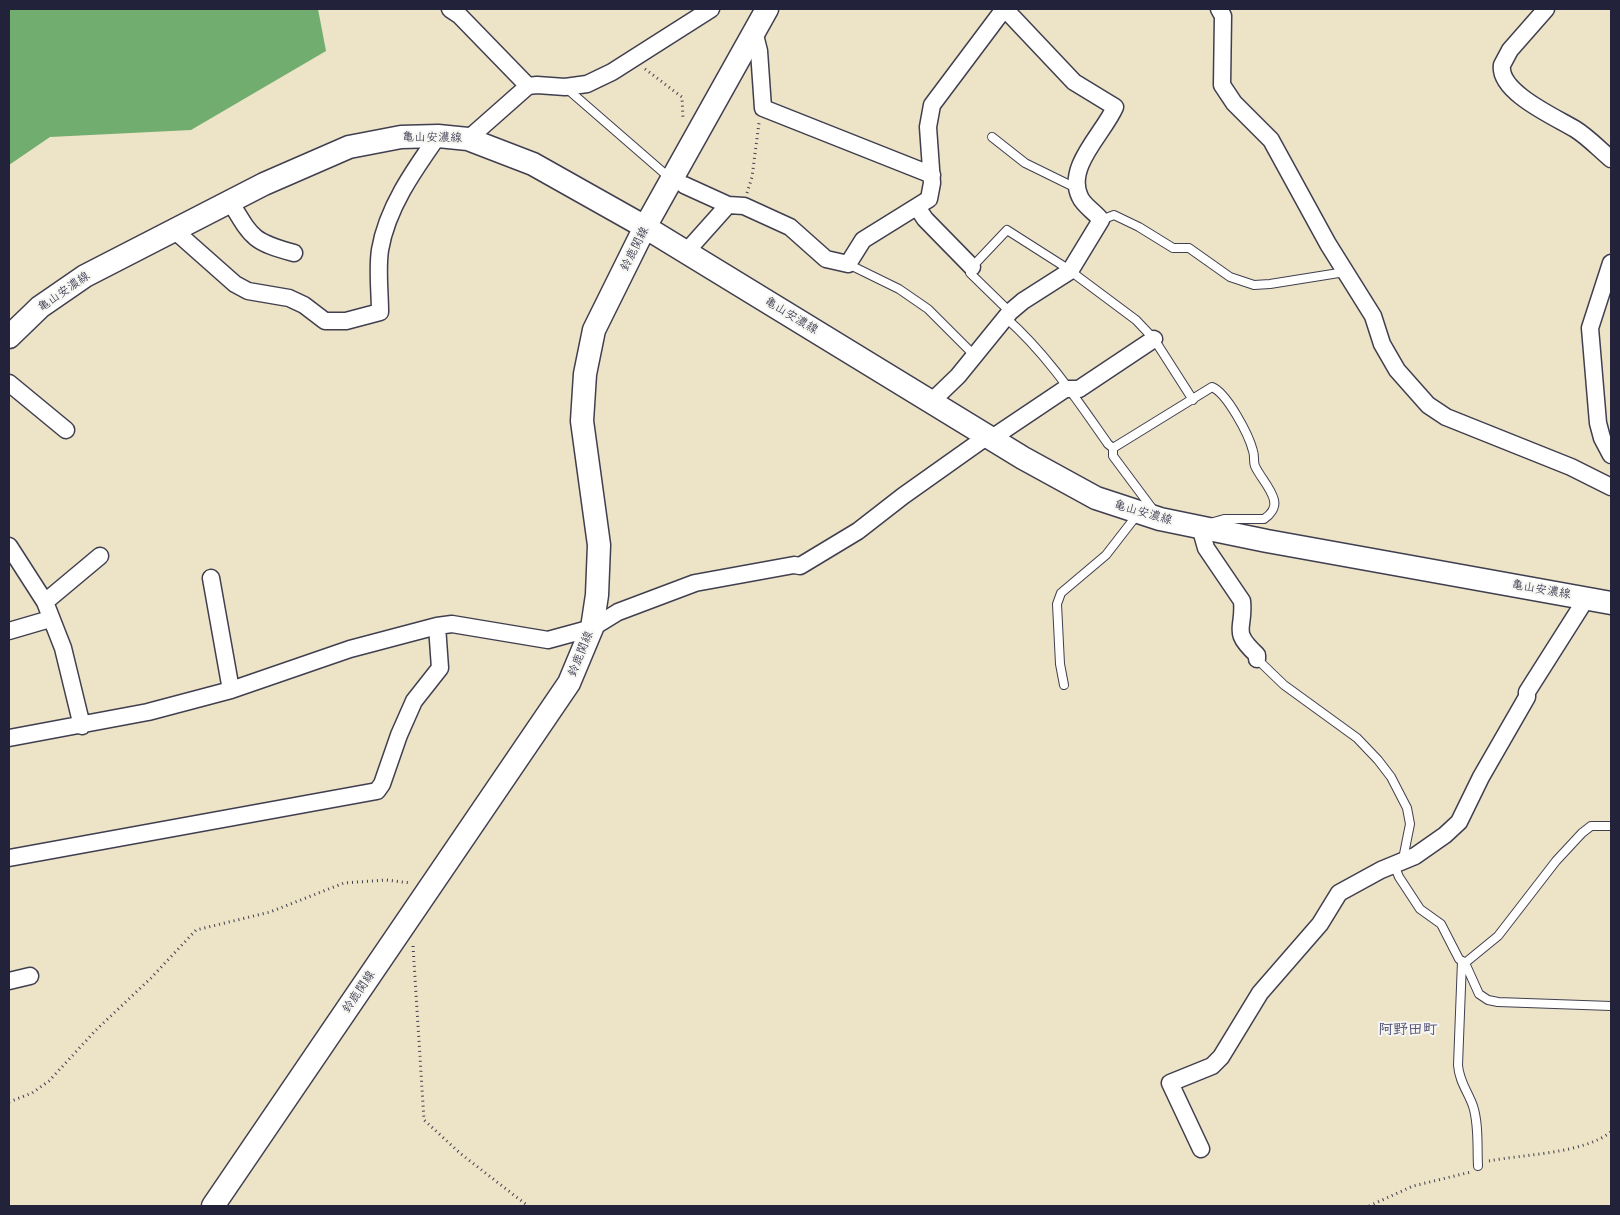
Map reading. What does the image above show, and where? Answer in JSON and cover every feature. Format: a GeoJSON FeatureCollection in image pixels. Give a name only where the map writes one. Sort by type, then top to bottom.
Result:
{"type":"FeatureCollection","features":[{"type":"Feature","properties":{"kind":"main road","name":"鈴鹿関線"},"geometry":{"type":"LineString","coordinates":[[213,1206],[569,683],[592,628],[597,594],[600,545],[582,421],[584,374],[594,330],[645,227],[767,9]]}},
{"type":"Feature","properties":{"kind":"main road","name":"亀山安濃線"},"geometry":{"type":"LineString","coordinates":[[9,337],[40,307],[65,288],[174,230],[231,203],[264,184],[349,146],[401,137],[438,136],[468,139],[534,164],[645,227],[931,402],[1072,486],[1096,498],[1160,519],[1611,603]]}},
{"type":"Feature","properties":{"kind":"street"},"geometry":{"type":"LineString","coordinates":[[450,9],[459,15],[528,86]]}},
{"type":"Feature","properties":{"kind":"street"},"geometry":{"type":"LineString","coordinates":[[468,139],[528,86],[565,87],[587,84],[612,72],[711,9]]}},
{"type":"Feature","properties":{"kind":"street"},"geometry":{"type":"LineString","coordinates":[[684,185],[790,227],[826,259],[848,264],[863,240],[929,199],[932,175],[928,126],[932,105],[1004,9],[1074,82],[1115,107],[1110,119],[1082,160],[1076,188],[1082,200],[1101,220],[1070,271],[1023,301],[1008,315],[958,376],[931,402]]}},
{"type":"Feature","properties":{"kind":"street"},"geometry":{"type":"LineString","coordinates":[[1219,9],[1223,16],[1222,85],[1234,103],[1271,140],[1378,325],[1382,344],[1392,362],[1428,405],[1446,417],[1571,467],[1611,487]]}},
{"type":"Feature","properties":{"kind":"street"},"geometry":{"type":"LineString","coordinates":[[1546,9],[1510,50],[1502,64],[1504,77],[1510,86],[1546,114],[1574,129],[1611,159]]}},
{"type":"Feature","properties":{"kind":"street"},"geometry":{"type":"LineString","coordinates":[[754,31],[759,51],[763,108],[932,175]]}},
{"type":"Feature","properties":{"kind":"street"},"geometry":{"type":"LineString","coordinates":[[174,230],[235,284],[248,291],[289,298],[304,305],[325,321],[346,321],[380,312],[380,252],[384,233],[410,176],[438,136]]}},
{"type":"Feature","properties":{"kind":"street"},"geometry":{"type":"LineString","coordinates":[[231,203],[250,235],[270,247],[294,253]]}},
{"type":"Feature","properties":{"kind":"street"},"geometry":{"type":"LineString","coordinates":[[686,252],[736,205]]}},
{"type":"Feature","properties":{"kind":"street"},"geometry":{"type":"LineString","coordinates":[[916,207],[925,219],[972,267]]}},
{"type":"Feature","properties":{"kind":"street"},"geometry":{"type":"LineString","coordinates":[[1611,263],[1590,328],[1598,423],[1602,438],[1611,455]]}},
{"type":"Feature","properties":{"kind":"street"},"geometry":{"type":"LineString","coordinates":[[9,738],[82,726],[148,712],[230,690],[350,649],[437,626],[452,624],[548,640],[592,628],[618,612],[695,583],[794,565],[800,566],[858,531],[902,496],[1065,389],[1079,389],[1154,339]]}},
{"type":"Feature","properties":{"kind":"street"},"geometry":{"type":"LineString","coordinates":[[9,383],[66,430]]}},
{"type":"Feature","properties":{"kind":"street"},"geometry":{"type":"LineString","coordinates":[[1200,527],[1206,548],[1242,601],[1239,631],[1244,643],[1256,655],[1257,660]]}},
{"type":"Feature","properties":{"kind":"street"},"geometry":{"type":"LineString","coordinates":[[9,546],[45,602],[50,619],[63,648],[82,726]]}},
{"type":"Feature","properties":{"kind":"street"},"geometry":{"type":"LineString","coordinates":[[45,602],[100,556]]}},
{"type":"Feature","properties":{"kind":"street"},"geometry":{"type":"LineString","coordinates":[[211,578],[230,690]]}},
{"type":"Feature","properties":{"kind":"street"},"geometry":{"type":"LineString","coordinates":[[1201,1150],[1170,1083],[1212,1066],[1221,1057],[1260,993],[1320,924],[1339,893],[1415,856],[1460,822],[1481,777],[1527,697],[1527,692],[1586,598]]}},
{"type":"Feature","properties":{"kind":"street"},"geometry":{"type":"LineString","coordinates":[[9,631],[50,619]]}},
{"type":"Feature","properties":{"kind":"street"},"geometry":{"type":"LineString","coordinates":[[9,858],[377,791],[382,784],[399,735],[414,701],[440,668],[437,626]]}},
{"type":"Feature","properties":{"kind":"street"},"geometry":{"type":"LineString","coordinates":[[9,981],[30,976]]}},
{"type":"Feature","properties":{"kind":"lane"},"geometry":{"type":"LineString","coordinates":[[565,87],[664,173]]}},
{"type":"Feature","properties":{"kind":"lane"},"geometry":{"type":"LineString","coordinates":[[992,137],[1025,163],[1076,188]]}},
{"type":"Feature","properties":{"kind":"lane"},"geometry":{"type":"LineString","coordinates":[[1101,220],[1114,215],[1139,227],[1173,248],[1189,248],[1230,276],[1254,284],[1270,284],[1346,272]]}},
{"type":"Feature","properties":{"kind":"lane"},"geometry":{"type":"LineString","coordinates":[[1113,448],[1108,444],[1070,389],[970,273],[972,267],[1007,230],[1070,271],[1136,320],[1154,339],[1192,400]]}},
{"type":"Feature","properties":{"kind":"lane"},"geometry":{"type":"LineString","coordinates":[[848,264],[899,289],[928,309],[975,356]]}},
{"type":"Feature","properties":{"kind":"lane"},"geometry":{"type":"LineString","coordinates":[[1113,448],[1212,387],[1218,389],[1236,414],[1254,452],[1254,464],[1274,500],[1274,508],[1264,519],[1224,518],[1200,527]]}},
{"type":"Feature","properties":{"kind":"lane"},"geometry":{"type":"LineString","coordinates":[[1113,448],[1113,456],[1160,519]]}},
{"type":"Feature","properties":{"kind":"lane"},"geometry":{"type":"LineString","coordinates":[[1064,685],[1060,664],[1057,604],[1061,593],[1106,555],[1138,513]]}},
{"type":"Feature","properties":{"kind":"lane"},"geometry":{"type":"LineString","coordinates":[[1257,660],[1284,685],[1357,738],[1378,760],[1396,784],[1407,808],[1410,824],[1398,863],[1399,877],[1420,909],[1441,924],[1464,962],[1479,994],[1488,1000],[1611,1006]]}},
{"type":"Feature","properties":{"kind":"lane"},"geometry":{"type":"LineString","coordinates":[[1478,1166],[1475,1115],[1473,1105],[1459,1078],[1458,1065],[1464,962],[1498,936],[1556,861],[1582,833],[1592,826],[1611,826]]}},
{"type":"Feature","properties":{"kind":"path"},"geometry":{"type":"LineString","coordinates":[[633,59],[682,97],[684,106],[683,122]]}},
{"type":"Feature","properties":{"kind":"path"},"geometry":{"type":"LineString","coordinates":[[736,205],[752,177],[760,116],[763,108]]}},
{"type":"Feature","properties":{"kind":"path"},"geometry":{"type":"LineString","coordinates":[[9,1102],[32,1093],[49,1081],[96,1030],[196,930],[270,912],[344,883],[386,880],[410,883],[430,889]]}},
{"type":"Feature","properties":{"kind":"path"},"geometry":{"type":"LineString","coordinates":[[403,928],[412,942],[414,954],[424,1120],[461,1154],[528,1206]]}},
{"type":"Feature","properties":{"kind":"green space"},"geometry":{"type":"Polygon","coordinates":[[[9,9],[318,9],[326,51],[191,130],[50,137],[9,165],[9,9]]]}},
{"type":"Feature","properties":{"kind":"district","name":"阿野田町"},"geometry":{"type":"Point","coordinates":[1408,1030]}}]}
